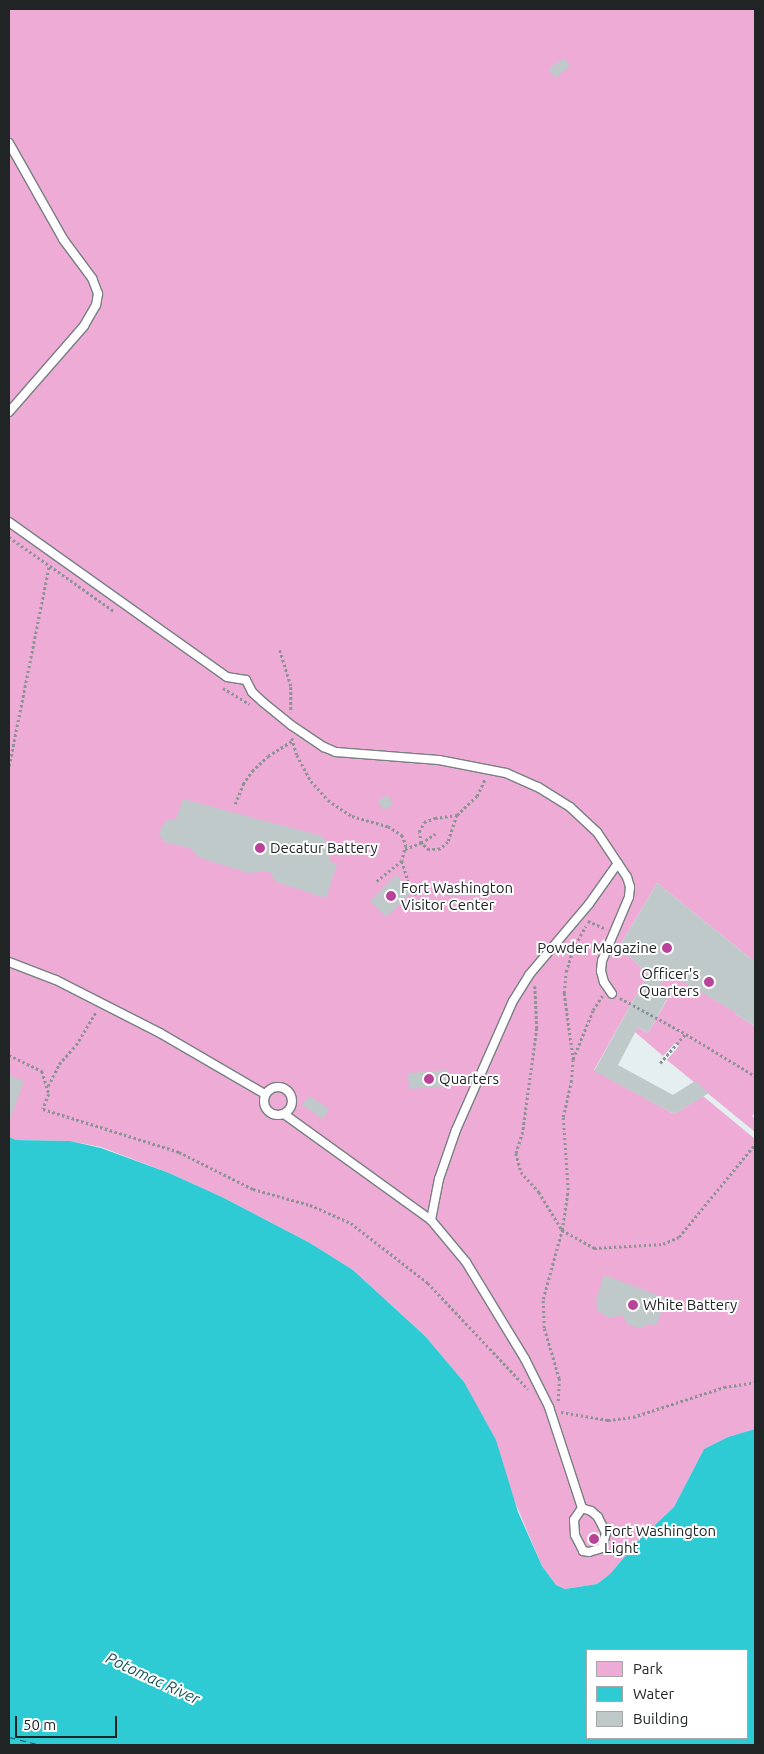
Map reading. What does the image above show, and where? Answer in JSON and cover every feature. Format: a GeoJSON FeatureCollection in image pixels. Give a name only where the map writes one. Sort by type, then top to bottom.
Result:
{"type":"FeatureCollection","features":[{"type":"Feature","properties":{"kind":"lane"},"geometry":{"type":"LineString","coordinates":[[9,143],[63,239],[92,278],[98,294],[96,305],[84,326],[9,412]]}},
{"type":"Feature","properties":{"kind":"lane"},"geometry":{"type":"LineString","coordinates":[[9,522],[16,529],[227,677],[246,680],[252,692],[291,726],[324,747],[336,752],[439,760],[488,770],[524,780],[570,807],[597,832],[618,863],[630,887],[629,897],[602,961],[601,971],[610,991]]}},
{"type":"Feature","properties":{"kind":"lane"},"geometry":{"type":"LineString","coordinates":[[431,1220],[439,1178],[456,1130],[513,1001],[534,968],[589,904],[618,863]]}},
{"type":"Feature","properties":{"kind":"lane"},"geometry":{"type":"LineString","coordinates":[[9,962],[56,980],[160,1032],[265,1094]]}},
{"type":"Feature","properties":{"kind":"lane"},"geometry":{"type":"LineString","coordinates":[[281,1086],[288,1091],[292,1099],[291,1108],[284,1114],[275,1115],[267,1111],[264,1103],[265,1094],[272,1088],[281,1086]]}},
{"type":"Feature","properties":{"kind":"lane"},"geometry":{"type":"LineString","coordinates":[[284,1114],[431,1220],[466,1262],[525,1359],[549,1407],[582,1508]]}},
{"type":"Feature","properties":{"kind":"lane"},"geometry":{"type":"LineString","coordinates":[[582,1508],[591,1510],[598,1517],[606,1533],[602,1548],[589,1552],[583,1550],[575,1535],[574,1520],[582,1508]]}},
{"type":"Feature","properties":{"kind":"path"},"geometry":{"type":"LineString","coordinates":[[9,766],[50,566]]}},
{"type":"Feature","properties":{"kind":"path"},"geometry":{"type":"LineString","coordinates":[[280,650],[291,688],[292,741],[310,781],[328,800],[352,816],[397,830],[402,835],[405,848],[402,861],[408,881],[416,895]]}},
{"type":"Feature","properties":{"kind":"path"},"geometry":{"type":"LineString","coordinates":[[235,804],[243,784],[252,771],[268,756],[292,741]]}},
{"type":"Feature","properties":{"kind":"path"},"geometry":{"type":"LineString","coordinates":[[457,815],[434,818],[424,822],[419,832],[421,843],[429,850],[440,849],[448,842],[457,815],[477,796],[488,770]]}},
{"type":"Feature","properties":{"kind":"path"},"geometry":{"type":"LineString","coordinates":[[405,848],[421,843],[435,834]]}},
{"type":"Feature","properties":{"kind":"path"},"geometry":{"type":"LineString","coordinates":[[375,883],[402,861]]}},
{"type":"Feature","properties":{"kind":"path"},"geometry":{"type":"LineString","coordinates":[[558,1411],[559,1379],[544,1328],[542,1299],[562,1230],[568,1190],[563,1117],[571,1082],[573,1060],[564,993],[566,972],[573,949],[593,913]]}},
{"type":"Feature","properties":{"kind":"path"},"geometry":{"type":"LineString","coordinates":[[588,922],[614,933]]}},
{"type":"Feature","properties":{"kind":"path"},"geometry":{"type":"LineString","coordinates":[[534,968],[537,1028],[523,1132],[516,1153],[521,1172],[539,1192],[562,1230],[594,1248],[663,1244],[679,1237],[755,1144]]}},
{"type":"Feature","properties":{"kind":"path"},"geometry":{"type":"LineString","coordinates":[[573,1060],[593,1010],[610,991]]}},
{"type":"Feature","properties":{"kind":"path"},"geometry":{"type":"LineString","coordinates":[[48,1086],[59,1064],[76,1045],[101,1003]]}},
{"type":"Feature","properties":{"kind":"path"},"geometry":{"type":"LineString","coordinates":[[630,1005],[686,1034],[755,1076]]}},
{"type":"Feature","properties":{"kind":"path"},"geometry":{"type":"LineString","coordinates":[[660,1063],[686,1034]]}},
{"type":"Feature","properties":{"kind":"path"},"geometry":{"type":"LineString","coordinates":[[9,1054],[42,1071],[49,1094],[43,1109],[179,1152],[253,1189],[310,1205],[351,1223],[428,1283],[534,1395]]}},
{"type":"Feature","properties":{"kind":"path"},"geometry":{"type":"LineString","coordinates":[[549,1407],[558,1411],[608,1420],[633,1417],[724,1387],[755,1382]]}},
{"type":"Feature","properties":{"kind":"green space"},"geometry":{"type":"Polygon","coordinates":[[[9,9],[755,9],[755,962],[657,883],[619,947],[648,974],[594,1070],[674,1114],[703,1096],[755,1139],[755,1429],[728,1437],[704,1449],[674,1507],[638,1541],[610,1574],[597,1584],[565,1589],[556,1585],[542,1566],[464,1382],[425,1336],[353,1270],[310,1243],[222,1197],[169,1173],[101,1147],[70,1141],[16,1140],[9,1137],[9,9]]]}},
{"type":"Feature","properties":{"kind":"green space"},"geometry":{"type":"Polygon","coordinates":[[[670,970],[739,994],[735,1014],[755,1026],[755,1113],[752,1116],[755,1119],[755,1132],[667,1060],[679,1046],[675,1043],[663,1056],[635,1032],[638,1027],[648,1033],[667,1000],[656,993],[670,970]]]}},
{"type":"Feature","properties":{"kind":"water","name":"Potomac River"},"geometry":{"type":"Polygon","coordinates":[[[9,1137],[16,1140],[70,1141],[101,1148],[169,1173],[222,1197],[310,1243],[353,1270],[425,1336],[464,1382],[496,1440],[518,1512],[542,1566],[556,1585],[565,1589],[597,1584],[610,1574],[638,1541],[674,1507],[704,1449],[728,1437],[755,1429],[755,1745],[9,1745],[9,1137]]]}},
{"type":"Feature","properties":{"kind":"building"},"geometry":{"type":"Polygon","coordinates":[[[564,58],[570,66],[555,78],[548,69],[564,58]]]}},
{"type":"Feature","properties":{"kind":"building"},"geometry":{"type":"Polygon","coordinates":[[[388,795],[393,805],[383,810],[378,800],[388,795]]]}},
{"type":"Feature","properties":{"kind":"building","name":"Decatur Battery"},"geometry":{"type":"Polygon","coordinates":[[[183,799],[322,836],[330,849],[329,861],[337,864],[326,898],[276,882],[269,871],[248,873],[200,858],[190,848],[164,842],[159,833],[165,821],[176,819],[183,799]]]}},
{"type":"Feature","properties":{"kind":"building","name":"Fort Washington Visitor Center"},"geometry":{"type":"Polygon","coordinates":[[[396,875],[412,892],[386,917],[370,901],[396,875]]]}},
{"type":"Feature","properties":{"kind":"building"},"geometry":{"type":"Polygon","coordinates":[[[657,883],[755,962],[755,1026],[735,1014],[735,1012],[668,973],[656,993],[667,999],[648,1033],[638,1027],[618,1065],[673,1095],[695,1081],[709,1093],[674,1114],[594,1071],[648,974],[619,947],[657,883]]]}},
{"type":"Feature","properties":{"kind":"building","name":"Quarters"},"geometry":{"type":"Polygon","coordinates":[[[448,1070],[449,1086],[409,1089],[408,1073],[448,1070]]]}},
{"type":"Feature","properties":{"kind":"building"},"geometry":{"type":"Polygon","coordinates":[[[9,1075],[24,1081],[10,1119],[9,1118],[9,1075]]]}},
{"type":"Feature","properties":{"kind":"building"},"geometry":{"type":"Polygon","coordinates":[[[309,1096],[329,1109],[323,1119],[302,1105],[309,1096]]]}},
{"type":"Feature","properties":{"kind":"building","name":"White Battery"},"geometry":{"type":"Polygon","coordinates":[[[604,1275],[671,1300],[666,1311],[662,1310],[656,1326],[650,1324],[640,1328],[627,1324],[623,1315],[609,1318],[598,1311],[596,1300],[604,1275]]]}},
{"type":"Feature","properties":{"kind":"ferry route"},"geometry":{"type":"LineString","coordinates":[[9,1737],[40,1745]]}},
{"type":"Feature","properties":{"kind":"place","name":"Decatur Battery"},"geometry":{"type":"Point","coordinates":[260,848]}},
{"type":"Feature","properties":{"kind":"place","name":"Fort Washington Visitor Center"},"geometry":{"type":"Point","coordinates":[391,896]}},
{"type":"Feature","properties":{"kind":"place","name":"Powder Magazine"},"geometry":{"type":"Point","coordinates":[667,948]}},
{"type":"Feature","properties":{"kind":"place","name":"Officer's Quarters"},"geometry":{"type":"Point","coordinates":[709,982]}},
{"type":"Feature","properties":{"kind":"place","name":"Quarters"},"geometry":{"type":"Point","coordinates":[429,1079]}},
{"type":"Feature","properties":{"kind":"place","name":"White Battery"},"geometry":{"type":"Point","coordinates":[633,1305]}},
{"type":"Feature","properties":{"kind":"place","name":"Fort Washington Light"},"geometry":{"type":"Point","coordinates":[594,1539]}}]}
